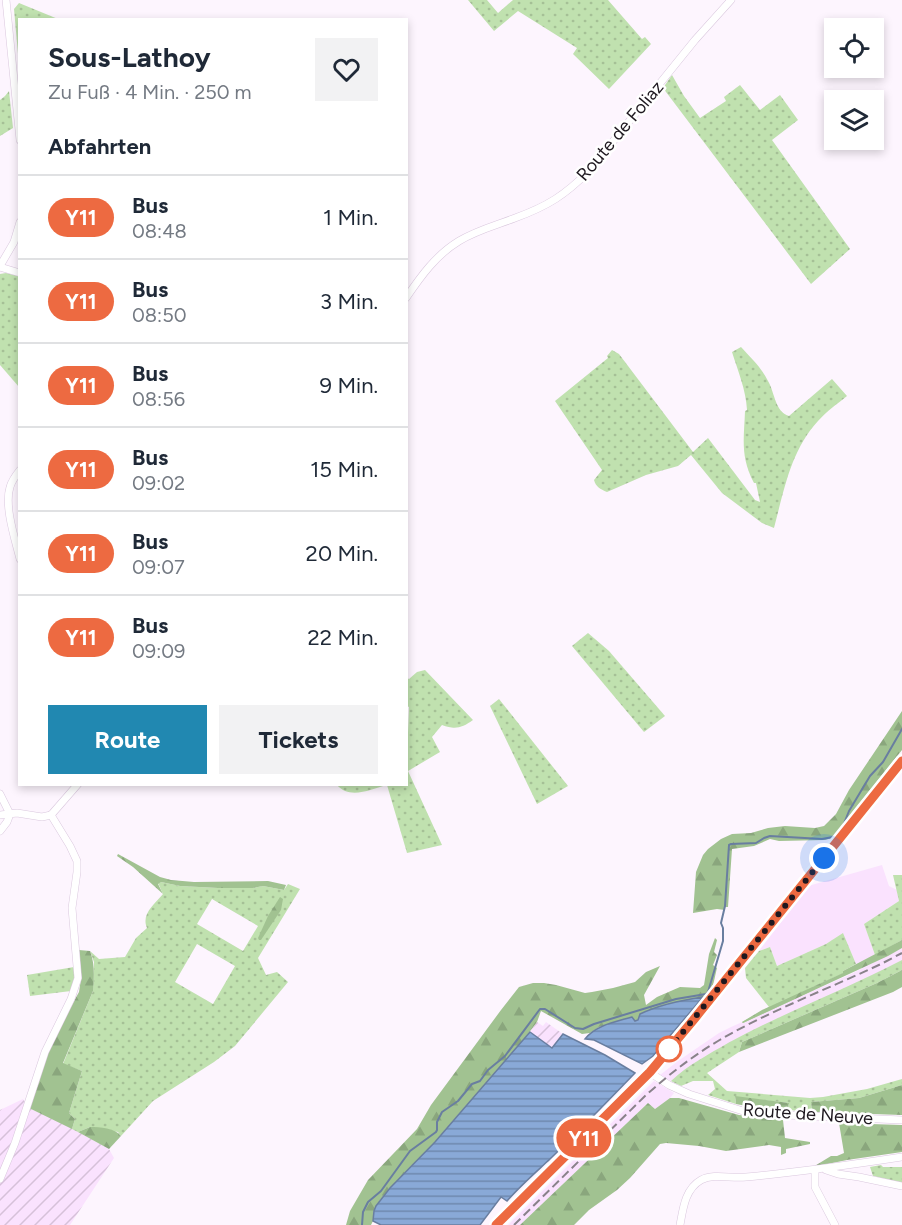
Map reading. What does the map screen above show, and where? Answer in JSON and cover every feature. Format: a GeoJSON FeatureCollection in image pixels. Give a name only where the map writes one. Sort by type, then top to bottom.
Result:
{"type":"FeatureCollection","features":[{"type":"Feature","properties":{"kind":"main road"},"geometry":{"type":"LineString","coordinates":[[496,1225],[650,1072],[902,761]]}},
{"type":"Feature","properties":{"kind":"street"},"geometry":{"type":"LineString","coordinates":[[6,0],[18,120]]}},
{"type":"Feature","properties":{"kind":"street","name":"Route de Foliaz"},"geometry":{"type":"LineString","coordinates":[[408,295],[437,258],[457,242],[478,231],[549,204],[580,180],[695,40],[731,0]]}},
{"type":"Feature","properties":{"kind":"street"},"geometry":{"type":"LineString","coordinates":[[18,229],[14,242],[0,267],[18,272]]}},
{"type":"Feature","properties":{"kind":"street"},"geometry":{"type":"LineString","coordinates":[[18,473],[9,489],[9,504],[18,548]]}},
{"type":"Feature","properties":{"kind":"street"},"geometry":{"type":"LineString","coordinates":[[0,815],[23,814],[42,817],[51,815],[76,786]]}},
{"type":"Feature","properties":{"kind":"street"},"geometry":{"type":"LineString","coordinates":[[0,794],[10,814],[0,831]]}},
{"type":"Feature","properties":{"kind":"street"},"geometry":{"type":"LineString","coordinates":[[0,1179],[15,1143],[45,1052],[77,985],[78,967],[72,908],[78,868],[70,846],[51,815]]}},
{"type":"Feature","properties":{"kind":"street","name":"Route de Neuve"},"geometry":{"type":"LineString","coordinates":[[650,1072],[669,1085],[689,1094],[743,1111],[777,1115],[902,1120]]}},
{"type":"Feature","properties":{"kind":"street"},"geometry":{"type":"LineString","coordinates":[[680,1225],[685,1200],[701,1180],[713,1177],[738,1178],[819,1170],[902,1157]]}},
{"type":"Feature","properties":{"kind":"street"},"geometry":{"type":"LineString","coordinates":[[819,1170],[902,1186]]}},
{"type":"Feature","properties":{"kind":"street"},"geometry":{"type":"LineString","coordinates":[[819,1170],[815,1187],[835,1225]]}},
{"type":"Feature","properties":{"kind":"shaded area"},"geometry":{"type":"Polygon","coordinates":[[[882,865],[889,886],[897,890],[899,901],[864,924],[875,955],[856,964],[843,934],[777,966],[770,947],[759,951],[808,886],[882,865]]]}},
{"type":"Feature","properties":{"kind":"shaded area"},"geometry":{"type":"Polygon","coordinates":[[[902,948],[902,960],[869,978],[743,1035],[671,1081],[660,1075],[719,1033],[849,975],[902,948]]]}},
{"type":"Feature","properties":{"kind":"shaded area"},"geometry":{"type":"Polygon","coordinates":[[[537,1022],[543,1026],[546,1022],[563,1034],[552,1048],[530,1032],[537,1022]]]}},
{"type":"Feature","properties":{"kind":"shaded area"},"geometry":{"type":"Polygon","coordinates":[[[654,1081],[674,1093],[670,1098],[655,1109],[648,1103],[520,1225],[508,1225],[654,1081]]]}},
{"type":"Feature","properties":{"kind":"shaded area"},"geometry":{"type":"Polygon","coordinates":[[[23,1099],[29,1108],[109,1149],[114,1158],[70,1225],[0,1225],[0,1110],[23,1099]]]}},
{"type":"Feature","properties":{"kind":"green space"},"geometry":{"type":"Polygon","coordinates":[[[468,0],[487,0],[498,13],[513,0],[608,0],[642,39],[645,37],[651,44],[609,89],[573,54],[577,48],[518,11],[494,31],[468,0]]]}},
{"type":"Feature","properties":{"kind":"green space"},"geometry":{"type":"Polygon","coordinates":[[[19,3],[56,18],[18,18],[18,54],[14,9],[19,3]]]}},
{"type":"Feature","properties":{"kind":"green space"},"geometry":{"type":"Polygon","coordinates":[[[672,75],[700,118],[726,101],[724,97],[740,85],[760,110],[780,95],[798,120],[772,140],[850,249],[811,284],[663,88],[672,75]]]}},
{"type":"Feature","properties":{"kind":"green space"},"geometry":{"type":"Polygon","coordinates":[[[9,91],[13,128],[0,136],[0,100],[9,91]]]}},
{"type":"Feature","properties":{"kind":"green space"},"geometry":{"type":"Polygon","coordinates":[[[0,274],[18,276],[18,386],[0,365],[0,274]]]}},
{"type":"Feature","properties":{"kind":"green space"},"geometry":{"type":"Polygon","coordinates":[[[741,347],[765,376],[784,414],[789,416],[832,379],[847,396],[818,421],[801,445],[785,485],[774,528],[762,523],[722,493],[691,455],[678,466],[646,475],[607,492],[597,486],[594,480],[602,470],[555,401],[608,358],[612,350],[619,354],[693,452],[708,438],[755,500],[760,502],[756,483],[754,483],[745,456],[745,411],[747,410],[732,352],[741,347]]]}},
{"type":"Feature","properties":{"kind":"green space"},"geometry":{"type":"Polygon","coordinates":[[[588,633],[609,651],[665,716],[644,732],[572,646],[588,633]]]}},
{"type":"Feature","properties":{"kind":"green space"},"geometry":{"type":"Polygon","coordinates":[[[425,670],[473,720],[458,727],[442,725],[432,737],[440,752],[408,771],[408,678],[425,670]]]}},
{"type":"Feature","properties":{"kind":"green space"},"geometry":{"type":"Polygon","coordinates":[[[499,699],[568,786],[537,804],[490,706],[499,699]]]}},
{"type":"Feature","properties":{"kind":"green space"},"geometry":{"type":"Polygon","coordinates":[[[902,711],[902,750],[832,838],[779,841],[770,839],[754,846],[732,849],[728,907],[725,907],[725,910],[693,913],[696,872],[708,849],[732,834],[751,833],[785,826],[815,828],[824,826],[836,814],[849,790],[902,711]]]}},
{"type":"Feature","properties":{"kind":"green space"},"geometry":{"type":"Polygon","coordinates":[[[408,771],[442,845],[407,853],[387,786],[408,786],[408,771]]]}},
{"type":"Feature","properties":{"kind":"green space"},"geometry":{"type":"Polygon","coordinates":[[[338,786],[384,786],[354,793],[338,786]]]}},
{"type":"Feature","properties":{"kind":"green space"},"geometry":{"type":"Polygon","coordinates":[[[118,854],[160,877],[171,880],[268,881],[286,885],[284,890],[263,886],[218,888],[180,886],[161,882],[158,884],[163,894],[117,856],[118,854]]]}},
{"type":"Feature","properties":{"kind":"green space"},"geometry":{"type":"Polygon","coordinates":[[[893,875],[902,875],[902,940],[875,955],[864,924],[899,901],[893,875]]]}},
{"type":"Feature","properties":{"kind":"green space"},"geometry":{"type":"Polygon","coordinates":[[[158,883],[218,888],[263,886],[284,890],[288,884],[300,889],[258,958],[266,975],[277,972],[288,982],[235,1046],[153,1101],[121,1136],[118,1132],[90,1127],[78,1132],[72,1129],[75,1119],[69,1113],[82,1071],[63,1064],[93,991],[94,962],[90,951],[99,959],[125,957],[136,938],[147,928],[147,914],[163,894],[158,883]],[[212,899],[197,924],[243,951],[258,926],[212,899]],[[197,944],[175,982],[213,1004],[235,966],[197,944]]]}},
{"type":"Feature","properties":{"kind":"green space"},"geometry":{"type":"Polygon","coordinates":[[[280,897],[283,899],[281,910],[259,940],[268,916],[280,897]]]}},
{"type":"Feature","properties":{"kind":"green space"},"geometry":{"type":"Polygon","coordinates":[[[843,933],[856,964],[843,971],[844,973],[813,987],[814,990],[742,1022],[769,1007],[746,978],[745,968],[759,951],[770,947],[777,966],[826,944],[843,933]]]}},
{"type":"Feature","properties":{"kind":"green space"},"geometry":{"type":"Polygon","coordinates":[[[715,938],[717,940],[714,952],[717,955],[713,965],[717,968],[711,988],[703,997],[667,1004],[640,1014],[638,1020],[634,1021],[632,1017],[582,1034],[541,1011],[537,1022],[518,1047],[435,1142],[380,1200],[374,1211],[371,1225],[346,1225],[350,1211],[368,1180],[417,1129],[431,1105],[519,987],[544,983],[585,993],[592,992],[635,982],[646,972],[660,966],[644,995],[646,1005],[657,997],[680,987],[700,988],[704,985],[709,954],[715,938]]]}},
{"type":"Feature","properties":{"kind":"green space"},"geometry":{"type":"Polygon","coordinates":[[[902,940],[902,948],[888,956],[742,1022],[762,1010],[843,973],[902,940]]]}},
{"type":"Feature","properties":{"kind":"green space"},"geometry":{"type":"Polygon","coordinates":[[[79,950],[90,951],[94,981],[93,991],[63,1063],[82,1071],[69,1113],[75,1119],[72,1129],[29,1108],[42,1066],[79,992],[81,979],[79,950]]]}},
{"type":"Feature","properties":{"kind":"green space"},"geometry":{"type":"Polygon","coordinates":[[[902,960],[902,970],[877,983],[742,1042],[739,1052],[707,1073],[727,1091],[810,1098],[867,1089],[902,1079],[902,1085],[859,1098],[811,1102],[812,1112],[788,1110],[789,1103],[735,1097],[736,1104],[708,1095],[715,1089],[713,1081],[693,1081],[681,1086],[671,1081],[691,1065],[728,1043],[902,960]]]}},
{"type":"Feature","properties":{"kind":"green space"},"geometry":{"type":"Polygon","coordinates":[[[74,967],[71,991],[30,996],[27,975],[74,967]]]}},
{"type":"Feature","properties":{"kind":"green space"},"geometry":{"type":"Polygon","coordinates":[[[902,970],[902,987],[893,992],[739,1052],[742,1042],[902,970]]]}},
{"type":"Feature","properties":{"kind":"green space"},"geometry":{"type":"Polygon","coordinates":[[[902,1085],[902,1115],[812,1112],[811,1102],[859,1098],[902,1085]]]}},
{"type":"Feature","properties":{"kind":"green space"},"geometry":{"type":"Polygon","coordinates":[[[735,1096],[789,1103],[788,1110],[773,1111],[736,1104],[735,1096]]]}},
{"type":"Feature","properties":{"kind":"green space"},"geometry":{"type":"Polygon","coordinates":[[[670,1098],[679,1098],[739,1115],[783,1120],[785,1138],[810,1142],[810,1144],[786,1149],[786,1153],[781,1155],[781,1147],[769,1145],[726,1151],[699,1146],[660,1144],[630,1178],[589,1210],[574,1225],[520,1225],[648,1103],[655,1109],[670,1098]]]}},
{"type":"Feature","properties":{"kind":"green space"},"geometry":{"type":"Polygon","coordinates":[[[839,1123],[902,1125],[902,1152],[813,1167],[831,1156],[844,1153],[839,1123]]]}},
{"type":"Feature","properties":{"kind":"green space"},"geometry":{"type":"Polygon","coordinates":[[[90,1127],[111,1130],[121,1136],[109,1149],[78,1132],[90,1127]]]}},
{"type":"Feature","properties":{"kind":"green space"},"geometry":{"type":"Polygon","coordinates":[[[881,1165],[883,1167],[902,1167],[902,1183],[873,1176],[870,1167],[881,1165]]]}},
{"type":"Feature","properties":{"kind":"water"},"geometry":{"type":"Polygon","coordinates":[[[703,997],[653,1056],[642,1064],[594,1040],[585,1039],[595,1030],[606,1025],[632,1017],[635,1021],[638,1020],[640,1014],[655,1008],[703,997]]]}},
{"type":"Feature","properties":{"kind":"water"},"geometry":{"type":"Polygon","coordinates":[[[530,1032],[552,1048],[563,1034],[635,1073],[507,1201],[501,1197],[480,1225],[381,1225],[373,1221],[376,1206],[390,1188],[435,1142],[530,1032]]]}},
{"type":"Feature","properties":{"kind":"waterway"},"geometry":{"type":"LineString","coordinates":[[362,1225],[363,1212],[368,1202],[381,1191],[410,1151],[436,1132],[437,1122],[442,1112],[458,1101],[472,1084],[480,1081],[488,1070],[505,1056],[540,1009],[545,1009],[575,1028],[583,1029],[676,999],[706,994],[723,941],[721,923],[725,906],[729,845],[756,843],[770,836],[822,839],[833,837],[843,826],[849,811],[870,776],[883,762],[902,729]]}},
{"type":"Feature","properties":{"kind":"railway"},"geometry":{"type":"LineString","coordinates":[[514,1225],[644,1097],[698,1054],[758,1020],[902,953]]}},
{"type":"Feature","properties":{"kind":"bus line","name":"Y11"},"geometry":{"type":"LineString","coordinates":[[496,1225],[650,1072],[902,761]]}},
{"type":"Feature","properties":{"kind":"route"},"geometry":{"type":"LineString","coordinates":[[669,1049],[666,1053],[824,858]]}}]}
